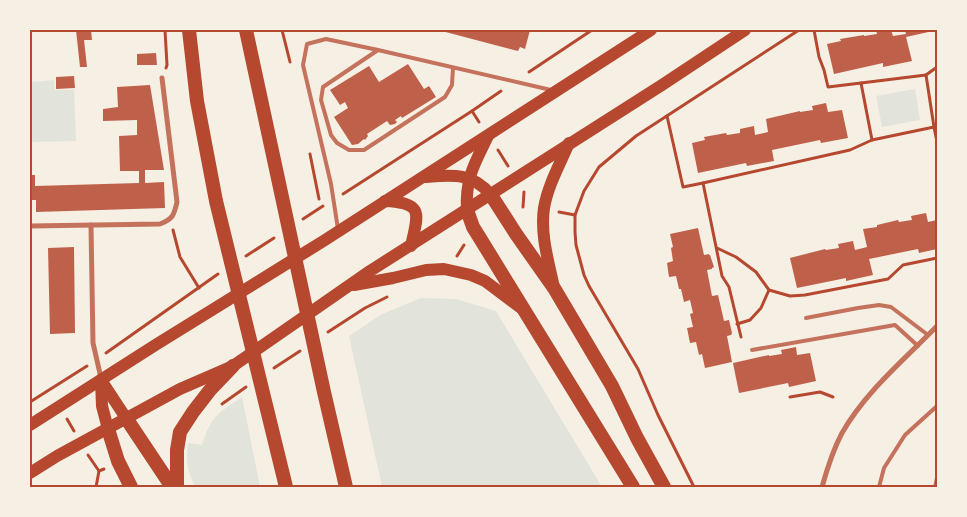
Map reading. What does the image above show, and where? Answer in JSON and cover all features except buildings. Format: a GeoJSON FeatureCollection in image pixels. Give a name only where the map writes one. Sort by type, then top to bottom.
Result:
{"type":"FeatureCollection","features":[{"type":"Feature","properties":{"kind":"highway"},"geometry":{"type":"LineString","coordinates":[[189,30],[197,101],[216,201],[286,487]]}},
{"type":"Feature","properties":{"kind":"highway"},"geometry":{"type":"LineString","coordinates":[[246,30],[346,487]]}},
{"type":"Feature","properties":{"kind":"highway"},"geometry":{"type":"LineString","coordinates":[[491,195],[554,288],[612,386],[637,438],[664,487]]}},
{"type":"Feature","properties":{"kind":"highway"},"geometry":{"type":"LineString","coordinates":[[468,210],[473,227],[633,487]]}},
{"type":"Feature","properties":{"kind":"highway"},"geometry":{"type":"LineString","coordinates":[[177,487],[177,450],[180,432],[210,390],[233,366]]}},
{"type":"Feature","properties":{"kind":"highway"},"geometry":{"type":"LineString","coordinates":[[126,418],[172,487]]}},
{"type":"Feature","properties":{"kind":"highway"},"geometry":{"type":"LineString","coordinates":[[108,429],[118,461],[131,487]]}},
{"type":"Feature","properties":{"kind":"main road"},"geometry":{"type":"LineString","coordinates":[[30,425],[338,232],[651,30]]}},
{"type":"Feature","properties":{"kind":"main road"},"geometry":{"type":"LineString","coordinates":[[30,473],[57,456],[180,389],[233,366],[349,285],[745,30]]}},
{"type":"Feature","properties":{"kind":"main road"},"geometry":{"type":"LineString","coordinates":[[468,210],[469,178],[488,136]]}},
{"type":"Feature","properties":{"kind":"main road"},"geometry":{"type":"LineString","coordinates":[[554,288],[544,234],[544,210],[549,190],[569,143]]}},
{"type":"Feature","properties":{"kind":"main road"},"geometry":{"type":"LineString","coordinates":[[423,177],[452,176],[469,178],[482,185],[491,195]]}},
{"type":"Feature","properties":{"kind":"main road"},"geometry":{"type":"LineString","coordinates":[[385,201],[406,204],[416,212],[417,218],[411,246]]}},
{"type":"Feature","properties":{"kind":"main road"},"geometry":{"type":"LineString","coordinates":[[349,285],[393,278],[426,270],[444,269],[485,281],[524,310]]}},
{"type":"Feature","properties":{"kind":"main road"},"geometry":{"type":"LineString","coordinates":[[101,380],[126,418]]}},
{"type":"Feature","properties":{"kind":"main road"},"geometry":{"type":"LineString","coordinates":[[101,380],[102,406],[108,429]]}},
{"type":"Feature","properties":{"kind":"street"},"geometry":{"type":"LineString","coordinates":[[30,226],[160,224],[170,220],[175,212],[177,202],[162,78]]}},
{"type":"Feature","properties":{"kind":"street"},"geometry":{"type":"LineString","coordinates":[[91,225],[93,343],[101,380]]}},
{"type":"Feature","properties":{"kind":"street"},"geometry":{"type":"LineString","coordinates":[[822,487],[827,467],[842,433],[868,396],[936,327]]}},
{"type":"Feature","properties":{"kind":"lane"},"geometry":{"type":"LineString","coordinates":[[338,232],[334,200],[303,65],[307,44],[326,39],[556,91]]}},
{"type":"Feature","properties":{"kind":"lane"},"geometry":{"type":"LineString","coordinates":[[378,50],[323,87],[321,100],[331,135],[337,143],[348,150],[364,150],[445,97],[452,86],[453,68]]}},
{"type":"Feature","properties":{"kind":"lane"},"geometry":{"type":"LineString","coordinates":[[806,318],[879,305],[891,307],[928,335]]}},
{"type":"Feature","properties":{"kind":"lane"},"geometry":{"type":"LineString","coordinates":[[752,350],[895,325],[918,346]]}},
{"type":"Feature","properties":{"kind":"lane"},"geometry":{"type":"LineString","coordinates":[[879,487],[884,468],[905,435],[937,406]]}},
{"type":"Feature","properties":{"kind":"lane"},"geometry":{"type":"LineString","coordinates":[[935,487],[937,478]]}},
{"type":"Feature","properties":{"kind":"path"},"geometry":{"type":"LineString","coordinates":[[162,78],[167,65],[165,30]]}},
{"type":"Feature","properties":{"kind":"path"},"geometry":{"type":"LineString","coordinates":[[302,220],[472,111],[592,30]]}},
{"type":"Feature","properties":{"kind":"path"},"geometry":{"type":"LineString","coordinates":[[694,487],[658,415],[638,369],[584,275],[576,245],[575,215],[584,191],[599,167],[636,136],[799,30]]}},
{"type":"Feature","properties":{"kind":"path"},"geometry":{"type":"LineString","coordinates":[[814,30],[819,57],[828,87],[926,76],[937,67]]}},
{"type":"Feature","properties":{"kind":"path"},"geometry":{"type":"LineString","coordinates":[[926,76],[937,142]]}},
{"type":"Feature","properties":{"kind":"path"},"geometry":{"type":"LineString","coordinates":[[861,83],[872,140]]}},
{"type":"Feature","properties":{"kind":"path"},"geometry":{"type":"LineString","coordinates":[[472,111],[524,190],[523,207]]}},
{"type":"Feature","properties":{"kind":"path"},"geometry":{"type":"LineString","coordinates":[[666,116],[682,187],[850,150],[872,140],[934,127]]}},
{"type":"Feature","properties":{"kind":"path"},"geometry":{"type":"LineString","coordinates":[[703,183],[722,276],[729,287],[741,337]]}},
{"type":"Feature","properties":{"kind":"path"},"geometry":{"type":"LineString","coordinates":[[170,220],[180,256],[199,288]]}},
{"type":"Feature","properties":{"kind":"path"},"geometry":{"type":"LineString","coordinates":[[243,258],[277,236]]}},
{"type":"Feature","properties":{"kind":"path"},"geometry":{"type":"LineString","coordinates":[[716,248],[736,257],[756,272],[769,290],[790,296],[805,295],[888,279],[903,265],[937,258]]}},
{"type":"Feature","properties":{"kind":"path"},"geometry":{"type":"LineString","coordinates":[[30,402],[97,360],[218,274]]}},
{"type":"Feature","properties":{"kind":"path"},"geometry":{"type":"LineString","coordinates":[[737,324],[750,320],[761,308],[769,290]]}},
{"type":"Feature","properties":{"kind":"path"},"geometry":{"type":"LineString","coordinates":[[327,333],[343,322]]}},
{"type":"Feature","properties":{"kind":"path"},"geometry":{"type":"LineString","coordinates":[[272,370],[303,348]]}},
{"type":"Feature","properties":{"kind":"path"},"geometry":{"type":"LineString","coordinates":[[240,391],[248,385]]}},
{"type":"Feature","properties":{"kind":"path"},"geometry":{"type":"LineString","coordinates":[[790,397],[820,392],[833,397]]}},
{"type":"Feature","properties":{"kind":"shaded area"},"geometry":{"type":"Polygon","coordinates":[[[54,80],[55,90],[74,90],[76,141],[30,142],[30,82],[54,80]]]}},
{"type":"Feature","properties":{"kind":"shaded area"},"geometry":{"type":"Polygon","coordinates":[[[915,89],[920,120],[882,127],[876,96],[915,89]]]}},
{"type":"Feature","properties":{"kind":"shaded area"},"geometry":{"type":"Polygon","coordinates":[[[421,298],[456,299],[496,311],[602,487],[382,487],[349,336],[380,315],[421,298]]]}},
{"type":"Feature","properties":{"kind":"shaded area"},"geometry":{"type":"Polygon","coordinates":[[[242,397],[260,487],[195,487],[188,465],[188,443],[202,445],[216,416],[242,397]]]}}]}
